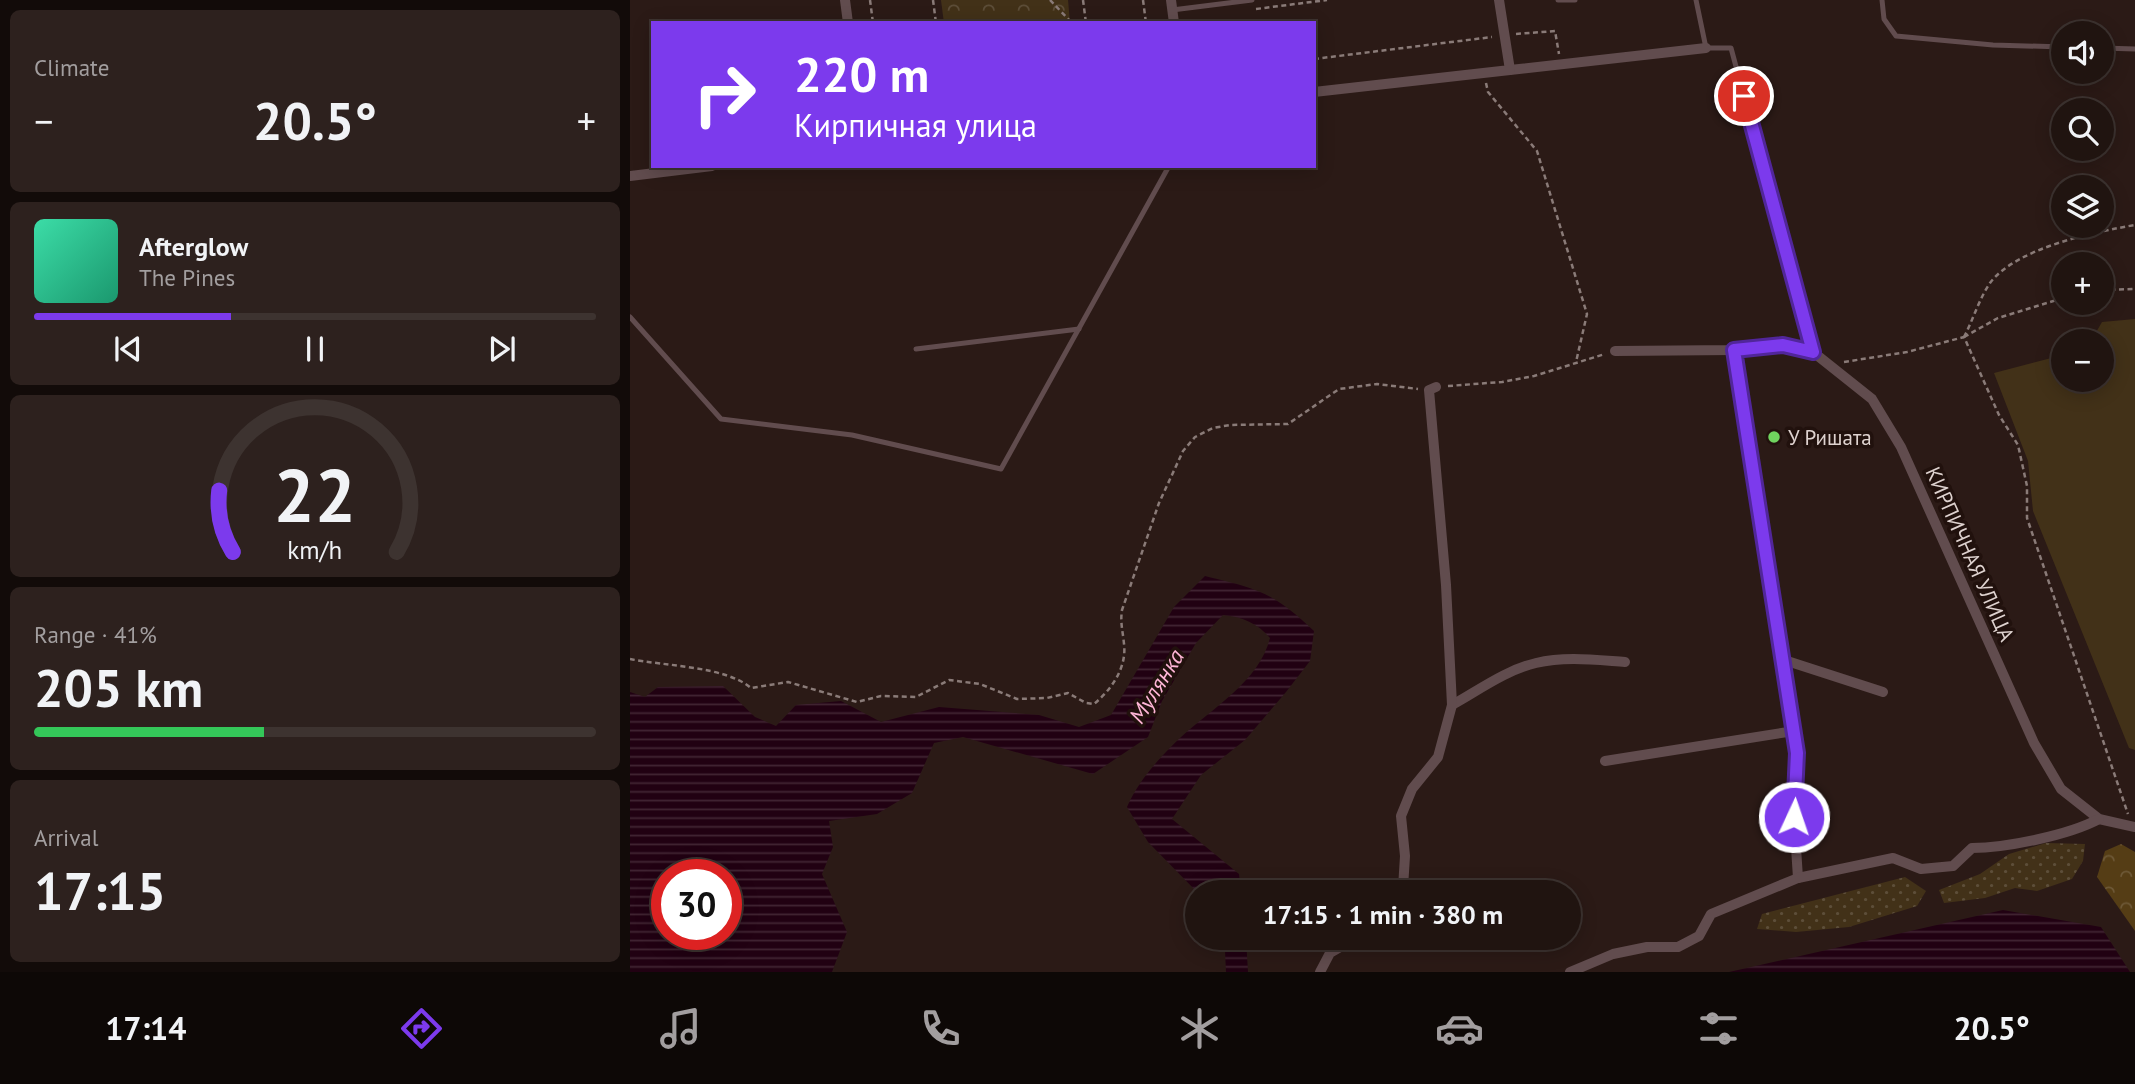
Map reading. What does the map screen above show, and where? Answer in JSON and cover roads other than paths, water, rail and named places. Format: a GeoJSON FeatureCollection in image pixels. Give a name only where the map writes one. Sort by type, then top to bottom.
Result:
{"type":"FeatureCollection","features":[{"type":"Feature","properties":{"kind":"street"},"geometry":{"type":"LineString","coordinates":[[845,0],[848,21]]}},
{"type":"Feature","properties":{"kind":"street"},"geometry":{"type":"LineString","coordinates":[[1499,0],[1510,70]]}},
{"type":"Feature","properties":{"kind":"street"},"geometry":{"type":"LineString","coordinates":[[1316,92],[1706,48]]}},
{"type":"Feature","properties":{"kind":"street"},"geometry":{"type":"LineString","coordinates":[[630,177],[697,168]]}},
{"type":"Feature","properties":{"kind":"street","name":"КИРПИЧНАЯ УЛИЦА"},"geometry":{"type":"LineString","coordinates":[[1615,351],[1734,350],[1783,345],[1813,352],[1871,399],[1901,447],[2034,743],[2062,789],[2099,819],[2132,825]]}},
{"type":"Feature","properties":{"kind":"street"},"geometry":{"type":"LineString","coordinates":[[1734,350],[1797,753],[1794,817],[1798,878]]}},
{"type":"Feature","properties":{"kind":"street"},"geometry":{"type":"LineString","coordinates":[[1404,880],[1405,856],[1401,816],[1412,789],[1438,757],[1452,705],[1432,388]]}},
{"type":"Feature","properties":{"kind":"street"},"geometry":{"type":"LineString","coordinates":[[1452,705],[1506,674],[1535,663],[1563,659],[1625,662]]}},
{"type":"Feature","properties":{"kind":"street"},"geometry":{"type":"LineString","coordinates":[[1781,659],[1883,692]]}},
{"type":"Feature","properties":{"kind":"street"},"geometry":{"type":"LineString","coordinates":[[1605,761],[1794,731]]}},
{"type":"Feature","properties":{"kind":"street"},"geometry":{"type":"LineString","coordinates":[[1570,972],[1613,954],[1647,947],[1678,947],[1699,936],[1711,914],[1798,878],[1893,858],[1921,869],[1953,866],[1972,848],[1994,848],[2076,831],[2099,819]]}},
{"type":"Feature","properties":{"kind":"street"},"geometry":{"type":"LineString","coordinates":[[1320,972],[1330,953],[1335,950]]}},
{"type":"Feature","properties":{"kind":"lane"},"geometry":{"type":"LineString","coordinates":[[1171,5],[1252,0]]}},
{"type":"Feature","properties":{"kind":"lane"},"geometry":{"type":"LineString","coordinates":[[1558,0],[1575,0]]}},
{"type":"Feature","properties":{"kind":"lane"},"geometry":{"type":"LineString","coordinates":[[1696,0],[1706,48],[1731,48],[1813,352]]}},
{"type":"Feature","properties":{"kind":"lane"},"geometry":{"type":"LineString","coordinates":[[1882,0],[1884,19],[1896,36],[1993,45],[2051,47]]}},
{"type":"Feature","properties":{"kind":"lane"},"geometry":{"type":"LineString","coordinates":[[2114,48],[2135,49]]}},
{"type":"Feature","properties":{"kind":"lane"},"geometry":{"type":"LineString","coordinates":[[630,317],[721,419],[852,435],[1001,469],[1168,168]]}},
{"type":"Feature","properties":{"kind":"lane"},"geometry":{"type":"LineString","coordinates":[[916,349],[1079,329]]}},
{"type":"Feature","properties":{"kind":"water","name":"Мулянка"},"geometry":{"type":"Polygon","coordinates":[[[1205,576],[1264,594],[1287,608],[1314,631],[1310,661],[1245,740],[1201,775],[1172,819],[1239,874],[1240,880],[1185,880],[1148,842],[1127,807],[1137,788],[1157,762],[1245,681],[1264,654],[1270,638],[1260,628],[1237,617],[1223,615],[1196,643],[1162,701],[1148,737],[1093,774],[963,737],[934,743],[912,793],[877,814],[829,821],[833,847],[822,874],[847,932],[832,972],[630,972],[630,692],[645,697],[658,687],[723,686],[755,717],[776,726],[796,705],[841,701],[881,722],[939,707],[1039,715],[1079,727],[1111,715],[1174,607],[1205,576]]]}},
{"type":"Feature","properties":{"kind":"water"},"geometry":{"type":"Polygon","coordinates":[[[2003,910],[2101,927],[2130,972],[1729,972],[2003,910]]]}},
{"type":"Feature","properties":{"kind":"water"},"geometry":{"type":"Polygon","coordinates":[[[1247,950],[1248,972],[1226,972],[1225,951],[1247,950]]]}},
{"type":"Feature","properties":{"kind":"place","name":"У Ришата"},"geometry":{"type":"Point","coordinates":[1774,437]}}]}
